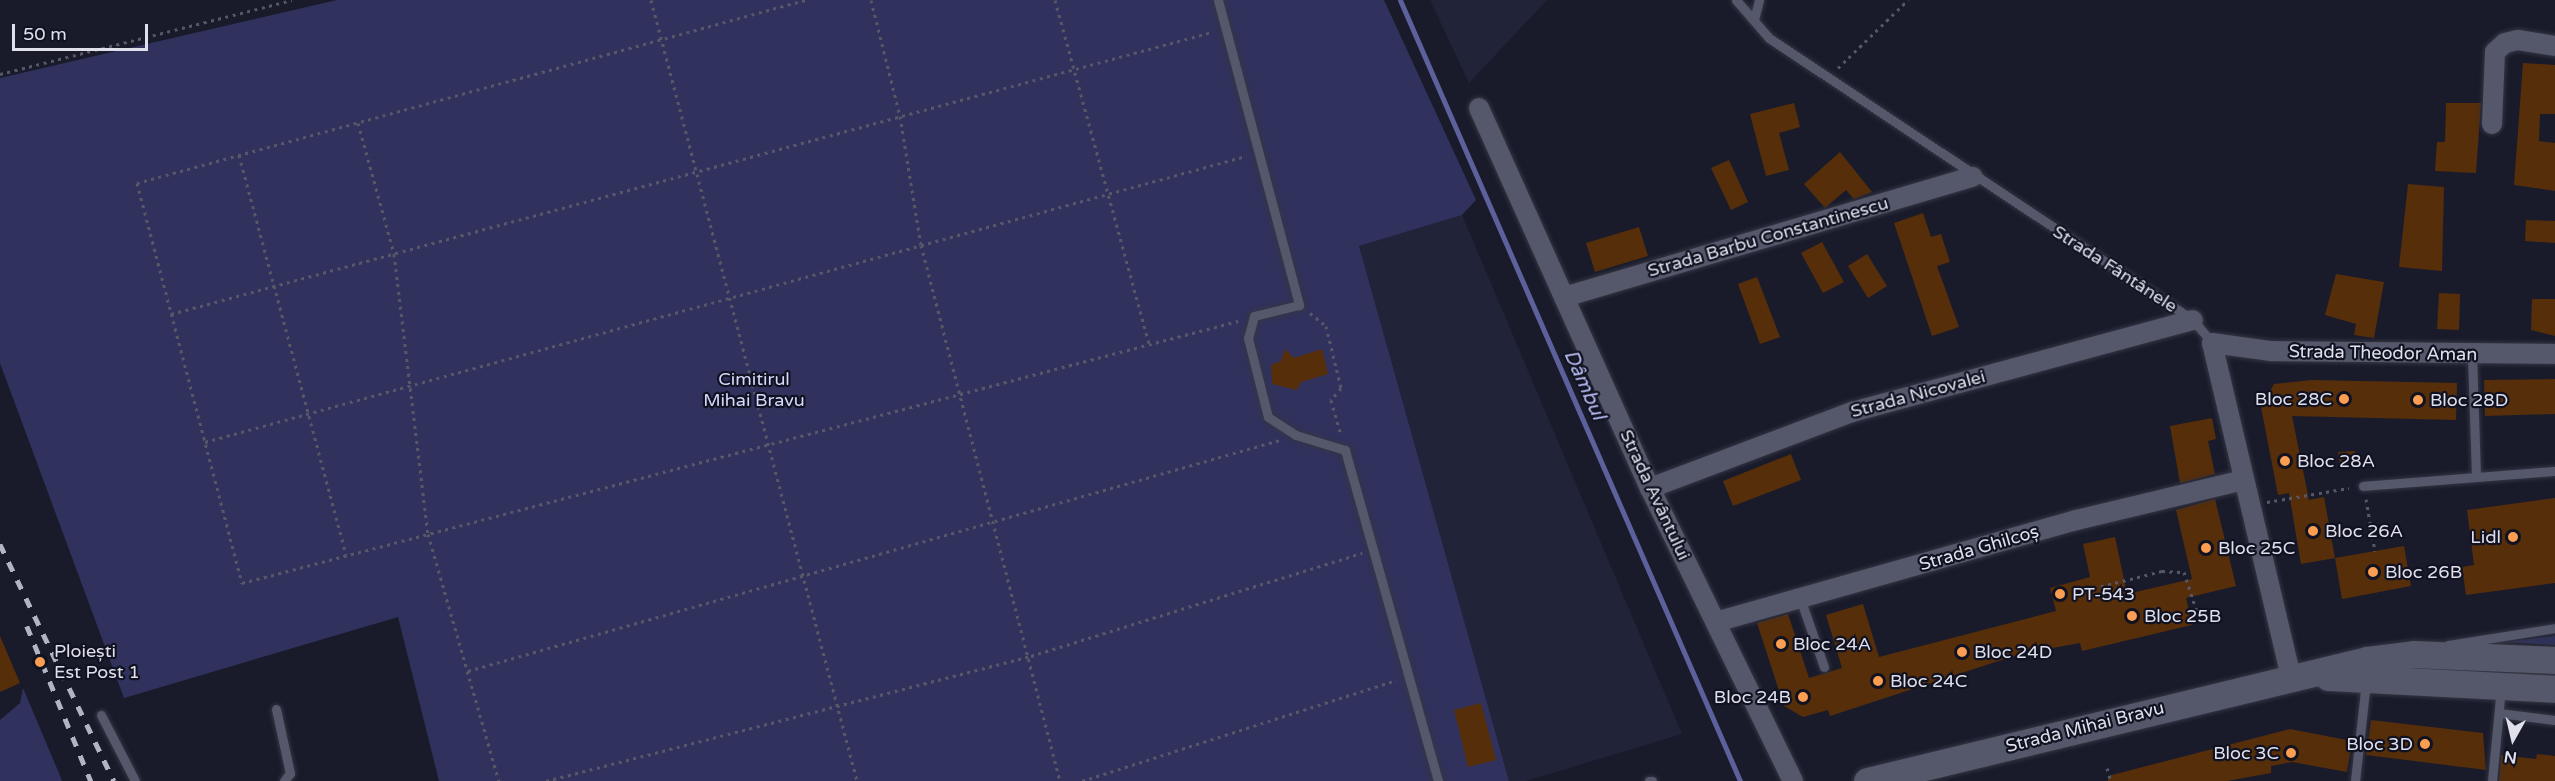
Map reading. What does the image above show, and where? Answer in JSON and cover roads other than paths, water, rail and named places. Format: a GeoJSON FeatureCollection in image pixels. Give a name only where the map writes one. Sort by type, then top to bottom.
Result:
{"type":"FeatureCollection","features":[{"type":"Feature","properties":{"kind":"main road","name":"Strada Mihai Bravu"},"geometry":{"type":"LineString","coordinates":[[1867,781],[2297,676],[2414,654],[2555,660]]}},
{"type":"Feature","properties":{"kind":"main road","name":"Strada Mihai Bravu"},"geometry":{"type":"LineString","coordinates":[[2297,676],[2555,689]]}},
{"type":"Feature","properties":{"kind":"street"},"geometry":{"type":"LineString","coordinates":[[2492,124],[2495,52],[2518,40],[2555,46]]}},
{"type":"Feature","properties":{"kind":"street","name":"Strada Avântului"},"geometry":{"type":"LineString","coordinates":[[1479,108],[1650,488],[1793,781]]}},
{"type":"Feature","properties":{"kind":"street","name":"Strada Barbu Constantinescu"},"geometry":{"type":"LineString","coordinates":[[1564,297],[1973,177]]}},
{"type":"Feature","properties":{"kind":"street","name":"Strada Nicovalei"},"geometry":{"type":"LineString","coordinates":[[1650,488],[1852,412],[2193,320]]}},
{"type":"Feature","properties":{"kind":"street","name":"Strada Theodor Aman"},"geometry":{"type":"LineString","coordinates":[[2212,343],[2271,351],[2472,355],[2555,354]]}},
{"type":"Feature","properties":{"kind":"street","name":"Strada Fântânele"},"geometry":{"type":"LineString","coordinates":[[2212,343],[2249,505],[2297,676]]}},
{"type":"Feature","properties":{"kind":"street","name":"Strada Ghilcoș"},"geometry":{"type":"LineString","coordinates":[[1716,622],[2243,480]]}},
{"type":"Feature","properties":{"kind":"lane"},"geometry":{"type":"LineString","coordinates":[[1218,0],[1299,305],[1254,316],[1248,338],[1268,417],[1296,435],[1345,450],[1438,781]]}},
{"type":"Feature","properties":{"kind":"lane","name":"Strada Fântânele"},"geometry":{"type":"LineString","coordinates":[[1736,0],[1769,38],[1973,177],[2193,320],[2212,343]]}},
{"type":"Feature","properties":{"kind":"lane"},"geometry":{"type":"LineString","coordinates":[[1754,20],[1759,0]]}},
{"type":"Feature","properties":{"kind":"lane"},"geometry":{"type":"LineString","coordinates":[[2472,355],[2476,476]]}},
{"type":"Feature","properties":{"kind":"lane"},"geometry":{"type":"LineString","coordinates":[[2363,486],[2555,471]]}},
{"type":"Feature","properties":{"kind":"lane"},"geometry":{"type":"LineString","coordinates":[[1800,598],[1824,667]]}},
{"type":"Feature","properties":{"kind":"lane"},"geometry":{"type":"LineString","coordinates":[[2414,654],[2555,628]]}},
{"type":"Feature","properties":{"kind":"lane"},"geometry":{"type":"LineString","coordinates":[[2355,781],[2366,680]]}},
{"type":"Feature","properties":{"kind":"lane"},"geometry":{"type":"LineString","coordinates":[[2492,781],[2501,685]]}},
{"type":"Feature","properties":{"kind":"lane"},"geometry":{"type":"LineString","coordinates":[[276,709],[289,767],[284,781]]}},
{"type":"Feature","properties":{"kind":"lane"},"geometry":{"type":"LineString","coordinates":[[2499,713],[2555,720]]}},
{"type":"Feature","properties":{"kind":"lane"},"geometry":{"type":"LineString","coordinates":[[101,714],[135,781]]}},
{"type":"Feature","properties":{"kind":"waterway","name":"Dâmbul"},"geometry":{"type":"LineString","coordinates":[[1400,0],[1740,781]]}},
{"type":"Feature","properties":{"kind":"railway"},"geometry":{"type":"LineString","coordinates":[[0,544],[114,781]]}},
{"type":"Feature","properties":{"kind":"railway"},"geometry":{"type":"LineString","coordinates":[[27,626],[91,781]]}},
{"type":"Feature","properties":{"kind":"place","name":"Bloc 28C"},"geometry":{"type":"Point","coordinates":[2344,399]}},
{"type":"Feature","properties":{"kind":"place","name":"Bloc 28D"},"geometry":{"type":"Point","coordinates":[2418,400]}},
{"type":"Feature","properties":{"kind":"place","name":"Bloc 28A"},"geometry":{"type":"Point","coordinates":[2285,461]}},
{"type":"Feature","properties":{"kind":"place","name":"Bloc 26A"},"geometry":{"type":"Point","coordinates":[2313,531]}},
{"type":"Feature","properties":{"kind":"place","name":"Lidl"},"geometry":{"type":"Point","coordinates":[2513,537]}},
{"type":"Feature","properties":{"kind":"place","name":"Bloc 25C"},"geometry":{"type":"Point","coordinates":[2206,548]}},
{"type":"Feature","properties":{"kind":"place","name":"Bloc 26B"},"geometry":{"type":"Point","coordinates":[2373,572]}},
{"type":"Feature","properties":{"kind":"place","name":"PT-543"},"geometry":{"type":"Point","coordinates":[2060,594]}},
{"type":"Feature","properties":{"kind":"place","name":"Bloc 25B"},"geometry":{"type":"Point","coordinates":[2132,616]}},
{"type":"Feature","properties":{"kind":"place","name":"Bloc 24A"},"geometry":{"type":"Point","coordinates":[1781,644]}},
{"type":"Feature","properties":{"kind":"place","name":"Bloc 24D"},"geometry":{"type":"Point","coordinates":[1962,652]}},
{"type":"Feature","properties":{"kind":"place","name":"Ploiești Est Post 1"},"geometry":{"type":"Point","coordinates":[40,662]}},
{"type":"Feature","properties":{"kind":"place","name":"Bloc 24C"},"geometry":{"type":"Point","coordinates":[1878,681]}},
{"type":"Feature","properties":{"kind":"place","name":"Bloc 24B"},"geometry":{"type":"Point","coordinates":[1803,697]}},
{"type":"Feature","properties":{"kind":"place","name":"Bloc 3D"},"geometry":{"type":"Point","coordinates":[2425,744]}},
{"type":"Feature","properties":{"kind":"place","name":"Bloc 3C"},"geometry":{"type":"Point","coordinates":[2291,753]}},
{"type":"Feature","properties":{"kind":"park label","name":"Cimitirul Mihai Bravu"},"geometry":{"type":"Point","coordinates":[754,390]}}]}
